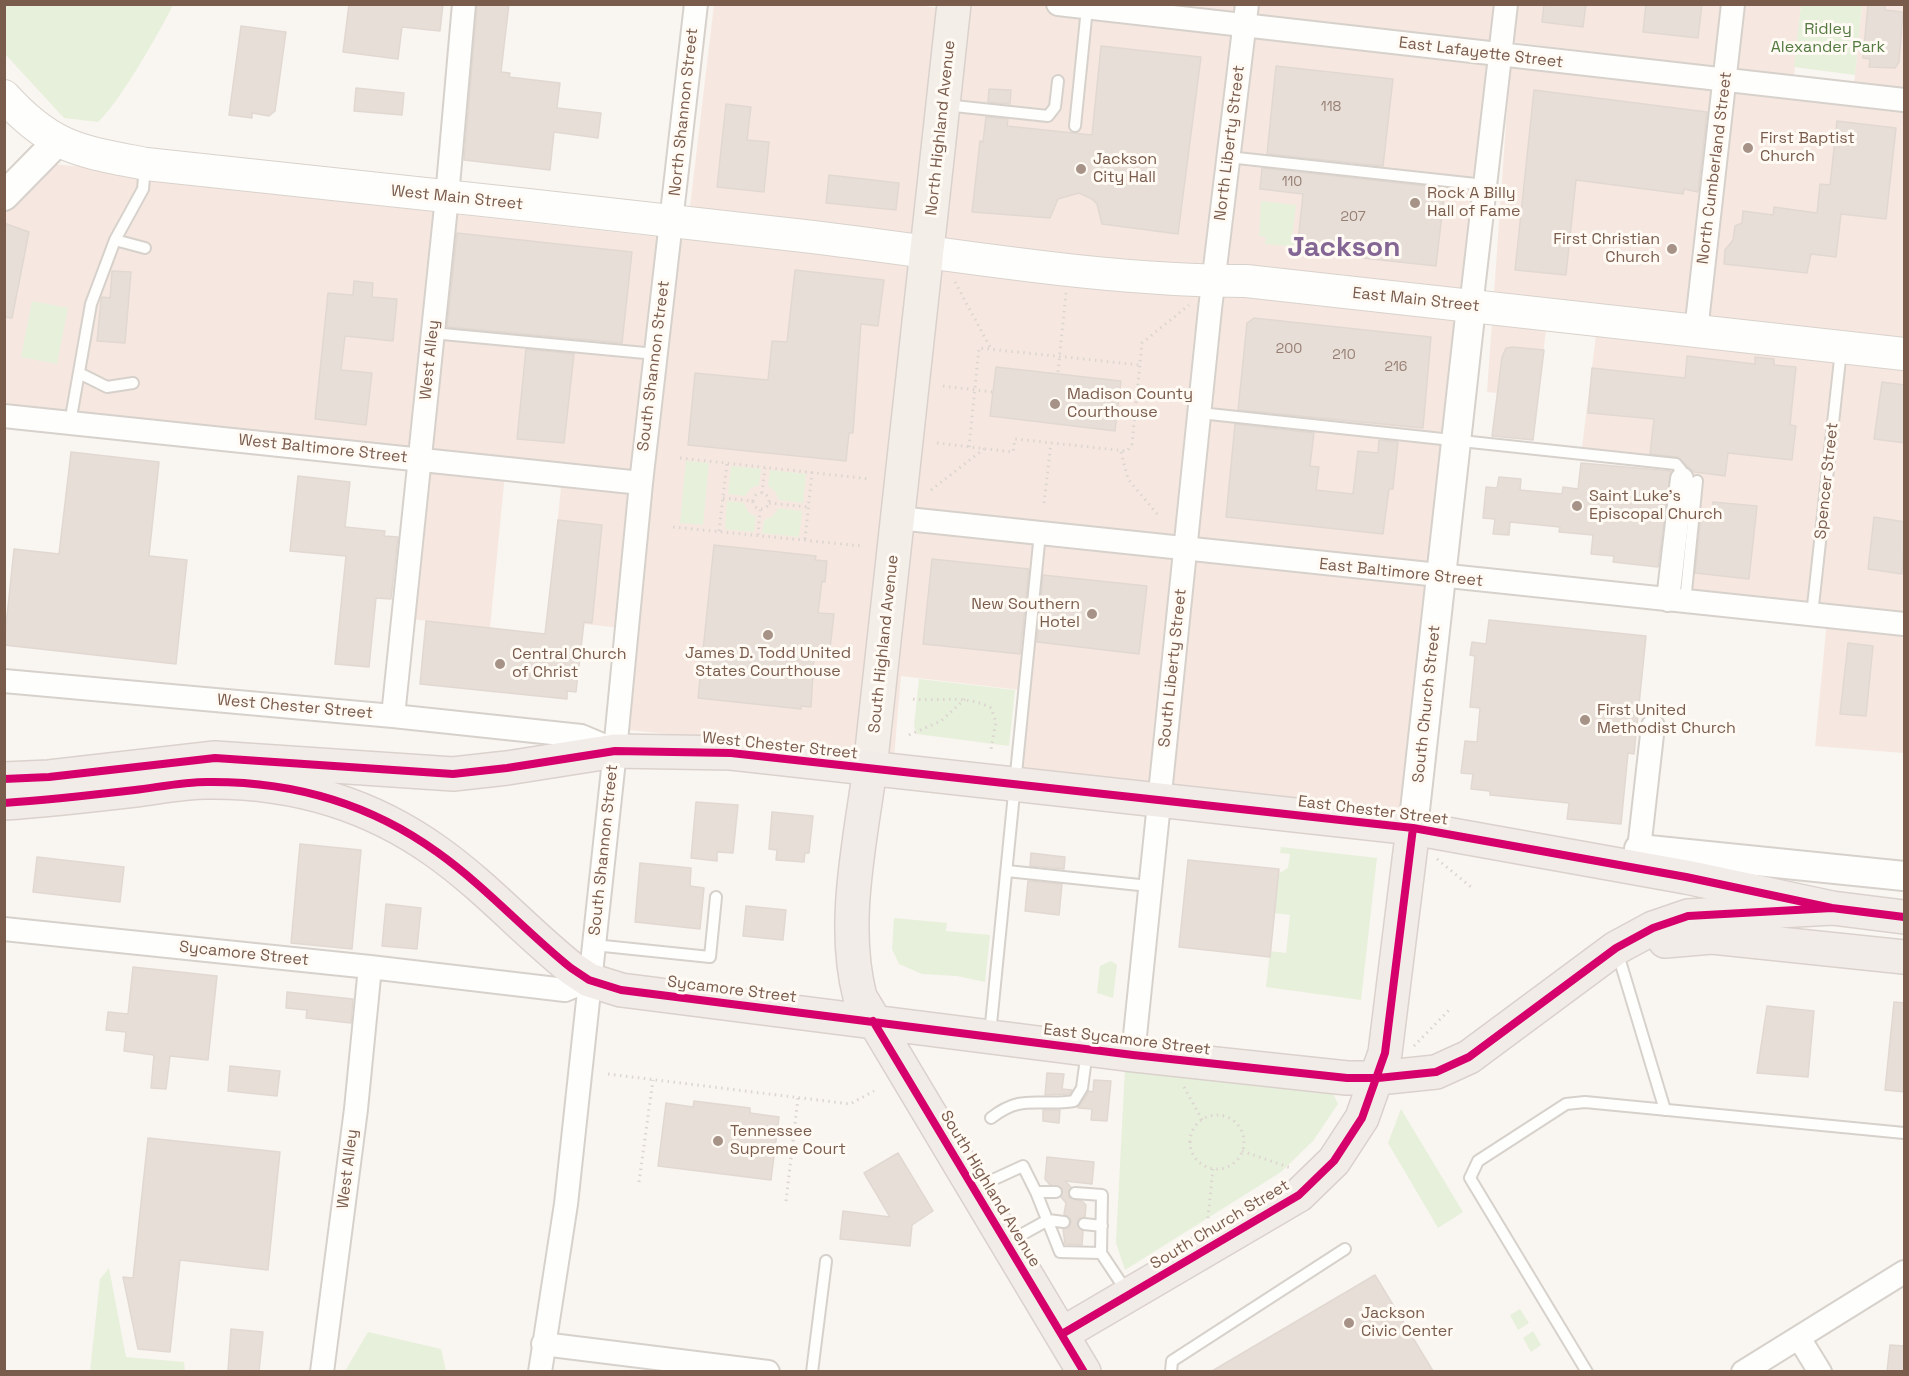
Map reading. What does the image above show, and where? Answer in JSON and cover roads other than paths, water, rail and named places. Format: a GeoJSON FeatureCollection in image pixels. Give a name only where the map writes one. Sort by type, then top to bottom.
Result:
{"type":"FeatureCollection","features":[{"type":"Feature","properties":{"kind":"highway","name":"West Chester Street"},"geometry":{"type":"LineString","coordinates":[[615,751],[731,753],[870,768]]}},
{"type":"Feature","properties":{"kind":"highway"},"geometry":{"type":"LineString","coordinates":[[4,803],[51,788],[215,758],[453,774],[615,751]]}},
{"type":"Feature","properties":{"kind":"highway","name":"East Chester Street"},"geometry":{"type":"LineString","coordinates":[[870,768],[1413,828],[1617,867],[1686,877],[1832,908],[1901,917]]}},
{"type":"Feature","properties":{"kind":"highway","name":"South Highland Avenue"},"geometry":{"type":"LineString","coordinates":[[870,768],[851,936],[853,971],[860,998],[1084,1371]]}},
{"type":"Feature","properties":{"kind":"highway"},"geometry":{"type":"LineString","coordinates":[[4,779],[51,788],[205,782],[256,783],[303,790],[344,802],[385,820],[437,851],[480,886],[547,948],[590,980]]}},
{"type":"Feature","properties":{"kind":"highway","name":"South Church Street"},"geometry":{"type":"LineString","coordinates":[[1062,1334],[1299,1195],[1334,1161],[1362,1118],[1378,1078],[1387,1042],[1413,828]]}},
{"type":"Feature","properties":{"kind":"highway"},"geometry":{"type":"LineString","coordinates":[[1471,838],[1640,849]]}},
{"type":"Feature","properties":{"kind":"highway","name":"East Sycamore Street"},"geometry":{"type":"LineString","coordinates":[[873,1021],[1133,1055],[1347,1078],[1378,1078],[1436,1072],[1469,1057],[1616,948],[1653,928],[1688,916],[1832,908]]}},
{"type":"Feature","properties":{"kind":"highway"},"geometry":{"type":"LineString","coordinates":[[1616,948],[1712,937],[1905,957]]}},
{"type":"Feature","properties":{"kind":"highway","name":"Sycamore Street"},"geometry":{"type":"LineString","coordinates":[[590,980],[621,990],[873,1021]]}},
{"type":"Feature","properties":{"kind":"main road","name":"North Highland Avenue"},"geometry":{"type":"LineString","coordinates":[[928,250],[954,4]]}},
{"type":"Feature","properties":{"kind":"main road","name":"West Main Street"},"geometry":{"type":"LineString","coordinates":[[4,96],[36,127],[57,142],[84,152],[146,164],[672,219],[928,250]]}},
{"type":"Feature","properties":{"kind":"main road","name":"East Main Street"},"geometry":{"type":"LineString","coordinates":[[928,250],[957,256],[1133,275],[1246,281],[1905,354]]}},
{"type":"Feature","properties":{"kind":"main road","name":"South Highland Avenue"},"geometry":{"type":"LineString","coordinates":[[870,768],[928,250]]}},
{"type":"Feature","properties":{"kind":"street","name":"West Alley"},"geometry":{"type":"LineString","coordinates":[[393,716],[447,197],[464,4]]}},
{"type":"Feature","properties":{"kind":"street","name":"North Shannon Street"},"geometry":{"type":"LineString","coordinates":[[672,219],[696,4]]}},
{"type":"Feature","properties":{"kind":"street","name":"East Lafayette Street"},"geometry":{"type":"LineString","coordinates":[[1058,4],[1245,15],[1501,55],[1905,100]]}},
{"type":"Feature","properties":{"kind":"street"},"geometry":{"type":"LineString","coordinates":[[1471,307],[1506,4]]}},
{"type":"Feature","properties":{"kind":"street","name":"North Cumberland Street"},"geometry":{"type":"LineString","coordinates":[[1696,331],[1733,4]]}},
{"type":"Feature","properties":{"kind":"street","name":"North Liberty Street"},"geometry":{"type":"LineString","coordinates":[[1214,281],[1245,15]]}},
{"type":"Feature","properties":{"kind":"street"},"geometry":{"type":"LineString","coordinates":[[4,196],[57,142]]}},
{"type":"Feature","properties":{"kind":"street","name":"South Shannon Street"},"geometry":{"type":"LineString","coordinates":[[540,1371],[566,1204],[615,751],[641,483],[672,219]]}},
{"type":"Feature","properties":{"kind":"street","name":"South Liberty Street"},"geometry":{"type":"LineString","coordinates":[[1133,1055],[1214,281]]}},
{"type":"Feature","properties":{"kind":"street","name":"South Church Street"},"geometry":{"type":"LineString","coordinates":[[1413,828],[1471,307]]}},
{"type":"Feature","properties":{"kind":"street","name":"West Baltimore Street"},"geometry":{"type":"LineString","coordinates":[[4,417],[419,458],[641,483]]}},
{"type":"Feature","properties":{"kind":"street"},"geometry":{"type":"LineString","coordinates":[[1676,601],[1690,480]]}},
{"type":"Feature","properties":{"kind":"street","name":"East Baltimore Street"},"geometry":{"type":"LineString","coordinates":[[898,518],[1441,577],[1905,624]]}},
{"type":"Feature","properties":{"kind":"street","name":"West Chester Street"},"geometry":{"type":"LineString","coordinates":[[4,681],[581,735],[615,751]]}},
{"type":"Feature","properties":{"kind":"street"},"geometry":{"type":"LineString","coordinates":[[1653,726],[1640,849],[1905,876]]}},
{"type":"Feature","properties":{"kind":"street","name":"Sycamore Street"},"geometry":{"type":"LineString","coordinates":[[4,929],[566,990],[590,980]]}},
{"type":"Feature","properties":{"kind":"street","name":"West Alley"},"geometry":{"type":"LineString","coordinates":[[322,1371],[356,1109],[370,967]]}},
{"type":"Feature","properties":{"kind":"street"},"geometry":{"type":"LineString","coordinates":[[1743,1371],[1905,1272]]}},
{"type":"Feature","properties":{"kind":"street"},"geometry":{"type":"LineString","coordinates":[[1799,1338],[1820,1371]]}},
{"type":"Feature","properties":{"kind":"street"},"geometry":{"type":"LineString","coordinates":[[543,1344],[768,1371]]}},
{"type":"Feature","properties":{"kind":"lane"},"geometry":{"type":"LineString","coordinates":[[1075,126],[1094,7]]}},
{"type":"Feature","properties":{"kind":"lane"},"geometry":{"type":"LineString","coordinates":[[943,105],[1048,116],[1055,107],[1058,81]]}},
{"type":"Feature","properties":{"kind":"lane"},"geometry":{"type":"LineString","coordinates":[[1228,157],[1485,185]]}},
{"type":"Feature","properties":{"kind":"lane"},"geometry":{"type":"LineString","coordinates":[[70,423],[91,304],[115,240],[143,189],[146,164]]}},
{"type":"Feature","properties":{"kind":"lane"},"geometry":{"type":"LineString","coordinates":[[115,240],[145,248]]}},
{"type":"Feature","properties":{"kind":"lane"},"geometry":{"type":"LineString","coordinates":[[432,333],[656,354]]}},
{"type":"Feature","properties":{"kind":"lane","name":"Spencer Street"},"geometry":{"type":"LineString","coordinates":[[1812,615],[1841,347]]}},
{"type":"Feature","properties":{"kind":"lane"},"geometry":{"type":"LineString","coordinates":[[79,373],[107,387],[133,383]]}},
{"type":"Feature","properties":{"kind":"lane"},"geometry":{"type":"LineString","coordinates":[[1200,413],[1676,464],[1690,480]]}},
{"type":"Feature","properties":{"kind":"lane"},"geometry":{"type":"LineString","coordinates":[[989,1037],[1040,533]]}},
{"type":"Feature","properties":{"kind":"lane"},"geometry":{"type":"LineString","coordinates":[[1007,871],[1149,886]]}},
{"type":"Feature","properties":{"kind":"lane"},"geometry":{"type":"LineString","coordinates":[[594,945],[710,957],[716,897]]}},
{"type":"Feature","properties":{"kind":"lane"},"geometry":{"type":"LineString","coordinates":[[1616,948],[1665,1110]]}},
{"type":"Feature","properties":{"kind":"lane"},"geometry":{"type":"LineString","coordinates":[[991,1118],[1006,1106],[1030,1100],[1056,1104],[1074,1101],[1082,1088],[1087,1049]]}},
{"type":"Feature","properties":{"kind":"lane"},"geometry":{"type":"LineString","coordinates":[[1587,1371],[1470,1178],[1478,1161],[1566,1104],[1585,1102],[1905,1133]]}},
{"type":"Feature","properties":{"kind":"lane"},"geometry":{"type":"LineString","coordinates":[[974,1189],[1023,1166],[1060,1252],[1101,1253]]}},
{"type":"Feature","properties":{"kind":"lane"},"geometry":{"type":"LineString","coordinates":[[1036,1192],[1056,1192]]}},
{"type":"Feature","properties":{"kind":"lane"},"geometry":{"type":"LineString","coordinates":[[1076,1193],[1102,1195],[1101,1253],[1129,1294]]}},
{"type":"Feature","properties":{"kind":"lane"},"geometry":{"type":"LineString","coordinates":[[1007,1242],[1048,1220],[1064,1222]]}},
{"type":"Feature","properties":{"kind":"lane"},"geometry":{"type":"LineString","coordinates":[[1084,1224],[1102,1226]]}},
{"type":"Feature","properties":{"kind":"lane"},"geometry":{"type":"LineString","coordinates":[[1170,1371],[1172,1361],[1345,1249]]}},
{"type":"Feature","properties":{"kind":"lane"},"geometry":{"type":"LineString","coordinates":[[812,1371],[826,1261]]}},
{"type":"Feature","properties":{"kind":"place","name":"First Baptist Church"},"geometry":{"type":"Point","coordinates":[1748,148]}},
{"type":"Feature","properties":{"kind":"place","name":"Jackson City Hall"},"geometry":{"type":"Point","coordinates":[1081,169]}},
{"type":"Feature","properties":{"kind":"place","name":"Rock A Billy Hall of Fame"},"geometry":{"type":"Point","coordinates":[1415,203]}},
{"type":"Feature","properties":{"kind":"place","name":"First Christian Church"},"geometry":{"type":"Point","coordinates":[1672,249]}},
{"type":"Feature","properties":{"kind":"place","name":"Madison County Courthouse"},"geometry":{"type":"Point","coordinates":[1055,404]}},
{"type":"Feature","properties":{"kind":"place","name":"Saint Luke's Episcopal Church"},"geometry":{"type":"Point","coordinates":[1577,506]}},
{"type":"Feature","properties":{"kind":"place","name":"New Southern Hotel"},"geometry":{"type":"Point","coordinates":[1092,614]}},
{"type":"Feature","properties":{"kind":"place","name":"James D. Todd United States Courthouse"},"geometry":{"type":"Point","coordinates":[768,635]}},
{"type":"Feature","properties":{"kind":"place","name":"Central Church of Christ"},"geometry":{"type":"Point","coordinates":[500,664]}},
{"type":"Feature","properties":{"kind":"place","name":"First United Methodist Church"},"geometry":{"type":"Point","coordinates":[1585,720]}},
{"type":"Feature","properties":{"kind":"place","name":"Tennessee Supreme Court"},"geometry":{"type":"Point","coordinates":[718,1141]}},
{"type":"Feature","properties":{"kind":"place","name":"Jackson Civic Center"},"geometry":{"type":"Point","coordinates":[1349,1323]}},
{"type":"Feature","properties":{"kind":"district","name":"Jackson"},"geometry":{"type":"Point","coordinates":[1344,248]}},
{"type":"Feature","properties":{"kind":"park label","name":"Ridley Alexander Park"},"geometry":{"type":"Point","coordinates":[1828,39]}}]}
